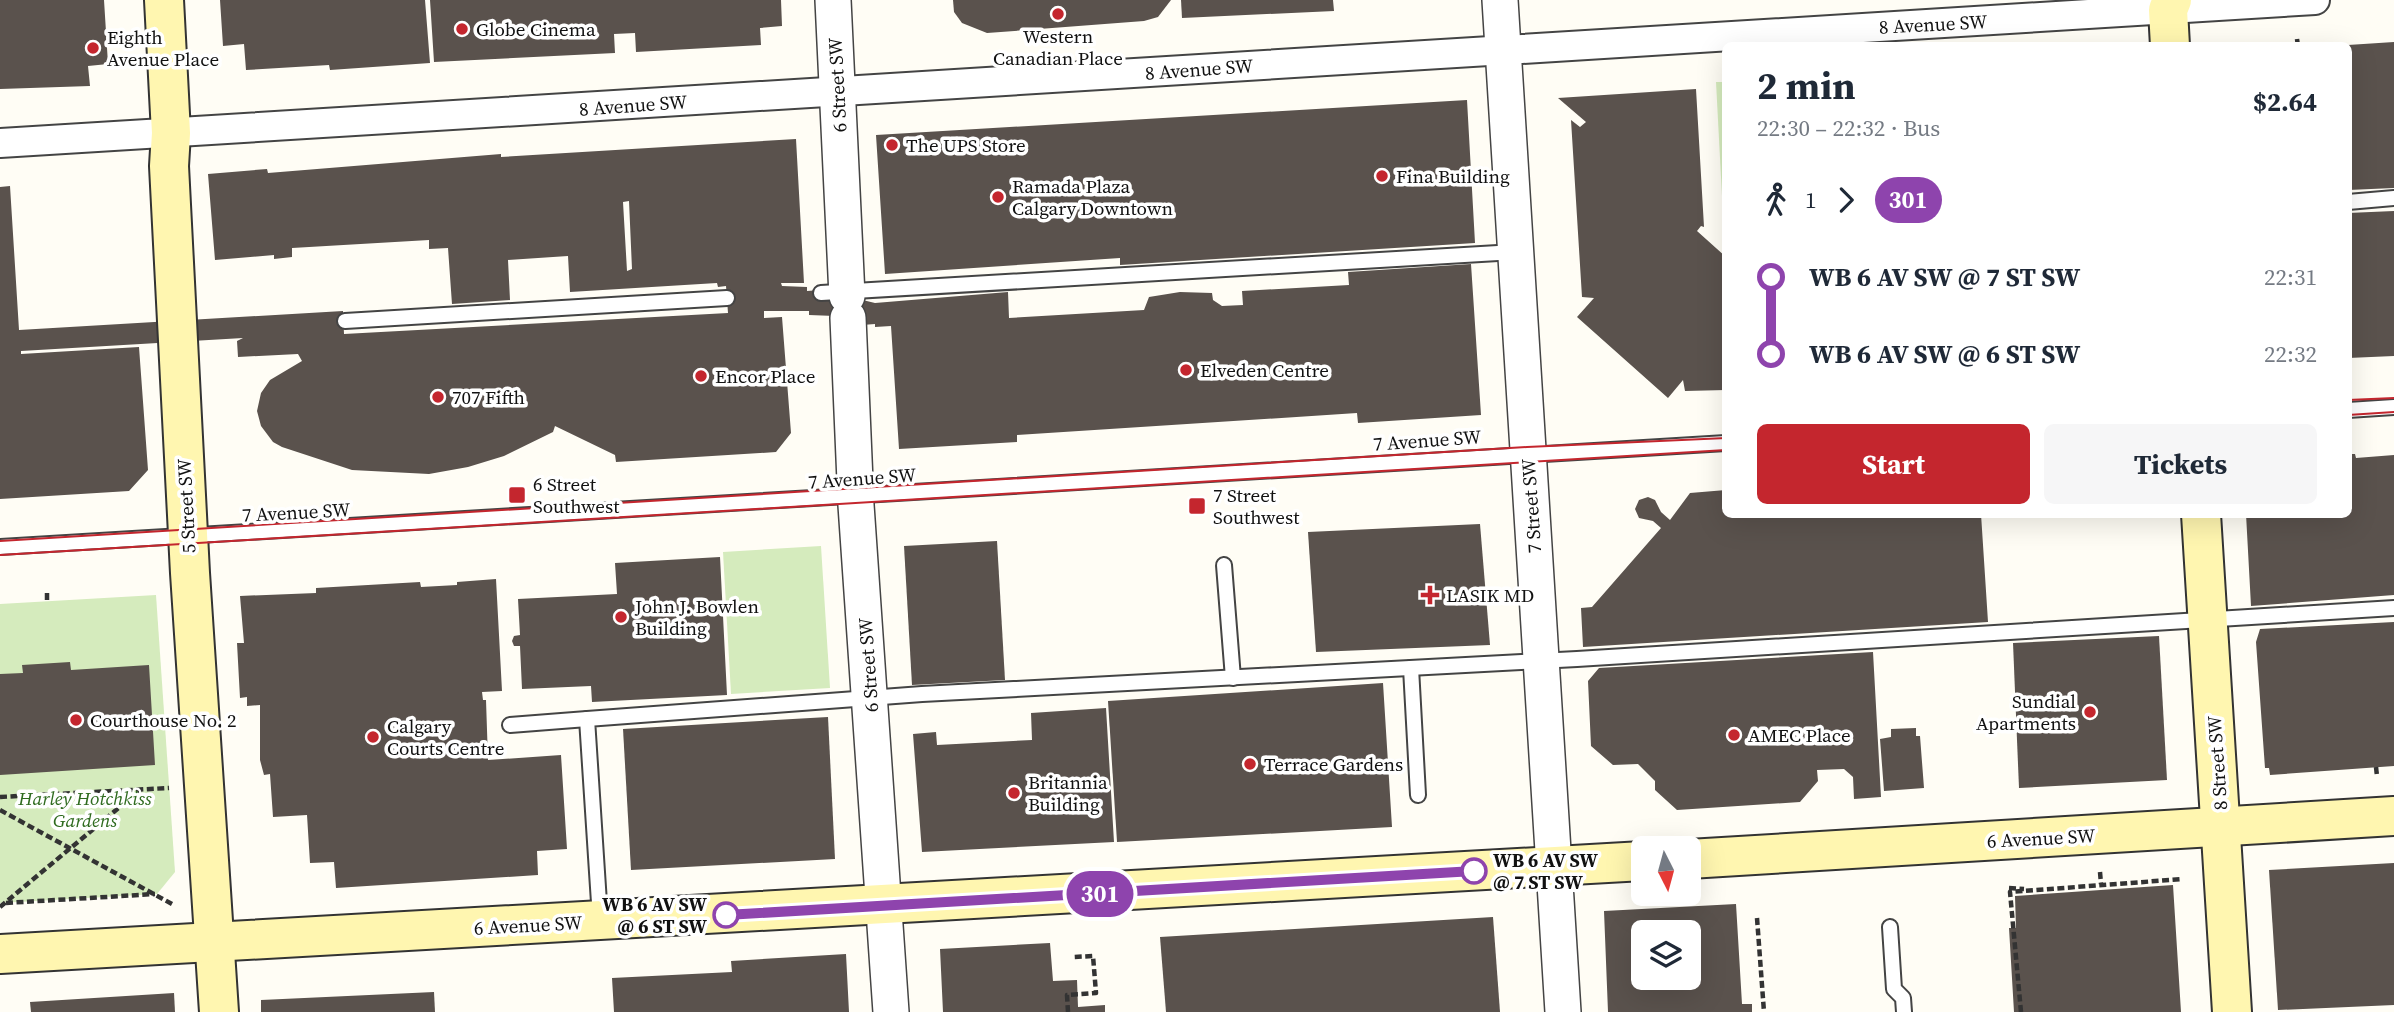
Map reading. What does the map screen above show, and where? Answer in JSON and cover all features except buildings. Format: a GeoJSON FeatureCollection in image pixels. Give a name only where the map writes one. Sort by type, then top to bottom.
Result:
{"type":"FeatureCollection","features":[{"type":"Feature","properties":{"kind":"main road","name":"5 Street SW"},"geometry":{"type":"LineString","coordinates":[[164,0],[171,133],[169,166],[188,537],[219,1012]]}},
{"type":"Feature","properties":{"kind":"main road","name":"8 Street SW"},"geometry":{"type":"LineString","coordinates":[[2201,518],[2232,1012]]}},
{"type":"Feature","properties":{"kind":"main road","name":"6 Avenue SW"},"geometry":{"type":"LineString","coordinates":[[1701,858],[2394,816]]}},
{"type":"Feature","properties":{"kind":"main road","name":"6 Avenue SW"},"geometry":{"type":"LineString","coordinates":[[0,954],[1631,862]]}},
{"type":"Feature","properties":{"kind":"street","name":"6 Street SW"},"geometry":{"type":"LineString","coordinates":[[833,0],[838,92],[841,300],[891,1012]]}},
{"type":"Feature","properties":{"kind":"street","name":"7 Street SW"},"geometry":{"type":"LineString","coordinates":[[1500,0],[1563,1012]]}},
{"type":"Feature","properties":{"kind":"street","name":"8 Avenue SW"},"geometry":{"type":"LineString","coordinates":[[0,143],[1504,50],[2168,14],[2315,0]]}},
{"type":"Feature","properties":{"kind":"lane"},"geometry":{"type":"LineString","coordinates":[[2352,202],[2394,198]]}},
{"type":"Feature","properties":{"kind":"lane"},"geometry":{"type":"LineString","coordinates":[[841,300],[1515,252]]}},
{"type":"Feature","properties":{"kind":"lane"},"geometry":{"type":"LineString","coordinates":[[345,321],[592,313],[727,298]]}},
{"type":"Feature","properties":{"kind":"lane"},"geometry":{"type":"LineString","coordinates":[[2352,410],[2394,407]]}},
{"type":"Feature","properties":{"kind":"lane","name":"7 Avenue SW"},"geometry":{"type":"LineString","coordinates":[[0,547],[856,498],[1528,453],[1722,443]]}},
{"type":"Feature","properties":{"kind":"lane"},"geometry":{"type":"LineString","coordinates":[[1224,565],[1233,678]]}},
{"type":"Feature","properties":{"kind":"lane"},"geometry":{"type":"LineString","coordinates":[[510,725],[870,699],[2394,608]]}},
{"type":"Feature","properties":{"kind":"lane"},"geometry":{"type":"LineString","coordinates":[[1411,668],[1418,795]]}},
{"type":"Feature","properties":{"kind":"lane"},"geometry":{"type":"LineString","coordinates":[[586,719],[601,922]]}},
{"type":"Feature","properties":{"kind":"lane"},"geometry":{"type":"LineString","coordinates":[[1890,927],[1894,989],[1903,998],[1904,1012]]}},
{"type":"Feature","properties":{"kind":"path"},"geometry":{"type":"LineString","coordinates":[[47,593],[47,602]]}},
{"type":"Feature","properties":{"kind":"path"},"geometry":{"type":"LineString","coordinates":[[2376,767],[2377,776]]}},
{"type":"Feature","properties":{"kind":"path"},"geometry":{"type":"LineString","coordinates":[[0,797],[169,788]]}},
{"type":"Feature","properties":{"kind":"path"},"geometry":{"type":"LineString","coordinates":[[0,907],[140,790]]}},
{"type":"Feature","properties":{"kind":"path"},"geometry":{"type":"LineString","coordinates":[[0,810],[172,904]]}},
{"type":"Feature","properties":{"kind":"path"},"geometry":{"type":"LineString","coordinates":[[2100,872],[2101,884]]}},
{"type":"Feature","properties":{"kind":"path"},"geometry":{"type":"LineString","coordinates":[[2009,888],[2183,879]]}},
{"type":"Feature","properties":{"kind":"path"},"geometry":{"type":"LineString","coordinates":[[2021,1012],[2010,892],[2024,889]]}},
{"type":"Feature","properties":{"kind":"path"},"geometry":{"type":"LineString","coordinates":[[5,903],[157,894]]}},
{"type":"Feature","properties":{"kind":"path"},"geometry":{"type":"LineString","coordinates":[[1757,918],[1764,1012]]}},
{"type":"Feature","properties":{"kind":"path"},"geometry":{"type":"LineString","coordinates":[[1068,1012],[1067,995],[1096,993],[1093,956],[1074,957]]}},
{"type":"Feature","properties":{"kind":"green space"},"geometry":{"type":"Polygon","coordinates":[[[1716,82],[1722,82],[1722,196],[1716,82]]]}},
{"type":"Feature","properties":{"kind":"green space"},"geometry":{"type":"Polygon","coordinates":[[[821,546],[830,688],[731,694],[723,552],[821,546]]]}},
{"type":"Feature","properties":{"kind":"green space","name":"Harley Hotchkiss Gardens"},"geometry":{"type":"Polygon","coordinates":[[[156,595],[175,872],[157,894],[0,903],[0,604],[156,595]]]}},
{"type":"Feature","properties":{"kind":"tram line"},"geometry":{"type":"LineString","coordinates":[[2352,400],[2394,398]]}},
{"type":"Feature","properties":{"kind":"tram line"},"geometry":{"type":"LineString","coordinates":[[2352,415],[2394,412]]}},
{"type":"Feature","properties":{"kind":"tram line"},"geometry":{"type":"LineString","coordinates":[[0,541],[1527,447],[1722,438]]}},
{"type":"Feature","properties":{"kind":"tram line"},"geometry":{"type":"LineString","coordinates":[[0,555],[1722,450]]}},
{"type":"Feature","properties":{"kind":"bus line","name":"301"},"geometry":{"type":"LineString","coordinates":[[726,915],[1474,871]]}},
{"type":"Feature","properties":{"kind":"place","name":"Western Canadian Place"},"geometry":{"type":"Point","coordinates":[1058,14]}},
{"type":"Feature","properties":{"kind":"place","name":"Globe Cinema"},"geometry":{"type":"Point","coordinates":[462,29]}},
{"type":"Feature","properties":{"kind":"place","name":"Eighth Avenue Place"},"geometry":{"type":"Point","coordinates":[93,48]}},
{"type":"Feature","properties":{"kind":"place","name":"The UPS Store"},"geometry":{"type":"Point","coordinates":[892,145]}},
{"type":"Feature","properties":{"kind":"place","name":"Fina Building"},"geometry":{"type":"Point","coordinates":[1382,176]}},
{"type":"Feature","properties":{"kind":"place","name":"Ramada Plaza Calgary Downtown"},"geometry":{"type":"Point","coordinates":[998,197]}},
{"type":"Feature","properties":{"kind":"place","name":"Elveden Centre"},"geometry":{"type":"Point","coordinates":[1186,370]}},
{"type":"Feature","properties":{"kind":"place","name":"Encor Place"},"geometry":{"type":"Point","coordinates":[701,376]}},
{"type":"Feature","properties":{"kind":"place","name":"707 Fifth"},"geometry":{"type":"Point","coordinates":[438,397]}},
{"type":"Feature","properties":{"kind":"place","name":"6 Street Southwest"},"geometry":{"type":"Point","coordinates":[517,495]}},
{"type":"Feature","properties":{"kind":"place","name":"7 Street Southwest"},"geometry":{"type":"Point","coordinates":[1197,506]}},
{"type":"Feature","properties":{"kind":"place","name":"LASIK MD"},"geometry":{"type":"Point","coordinates":[1430,595]}},
{"type":"Feature","properties":{"kind":"place","name":"John J. Bowlen Building"},"geometry":{"type":"Point","coordinates":[621,617]}},
{"type":"Feature","properties":{"kind":"place","name":"Sundial Apartments"},"geometry":{"type":"Point","coordinates":[2090,712]}},
{"type":"Feature","properties":{"kind":"place","name":"Courthouse No. 2"},"geometry":{"type":"Point","coordinates":[76,720]}},
{"type":"Feature","properties":{"kind":"place","name":"AMEC Place"},"geometry":{"type":"Point","coordinates":[1734,735]}},
{"type":"Feature","properties":{"kind":"place","name":"Calgary Courts Centre"},"geometry":{"type":"Point","coordinates":[373,737]}},
{"type":"Feature","properties":{"kind":"place","name":"Terrace Gardens"},"geometry":{"type":"Point","coordinates":[1250,764]}},
{"type":"Feature","properties":{"kind":"place","name":"Britannia Building"},"geometry":{"type":"Point","coordinates":[1014,793]}},
{"type":"Feature","properties":{"kind":"place","name":"WB 6 AV SW @ 7 ST SW"},"geometry":{"type":"Point","coordinates":[1474,871]}},
{"type":"Feature","properties":{"kind":"place","name":"WB 6 AV SW @ 6 ST SW"},"geometry":{"type":"Point","coordinates":[726,915]}}]}
